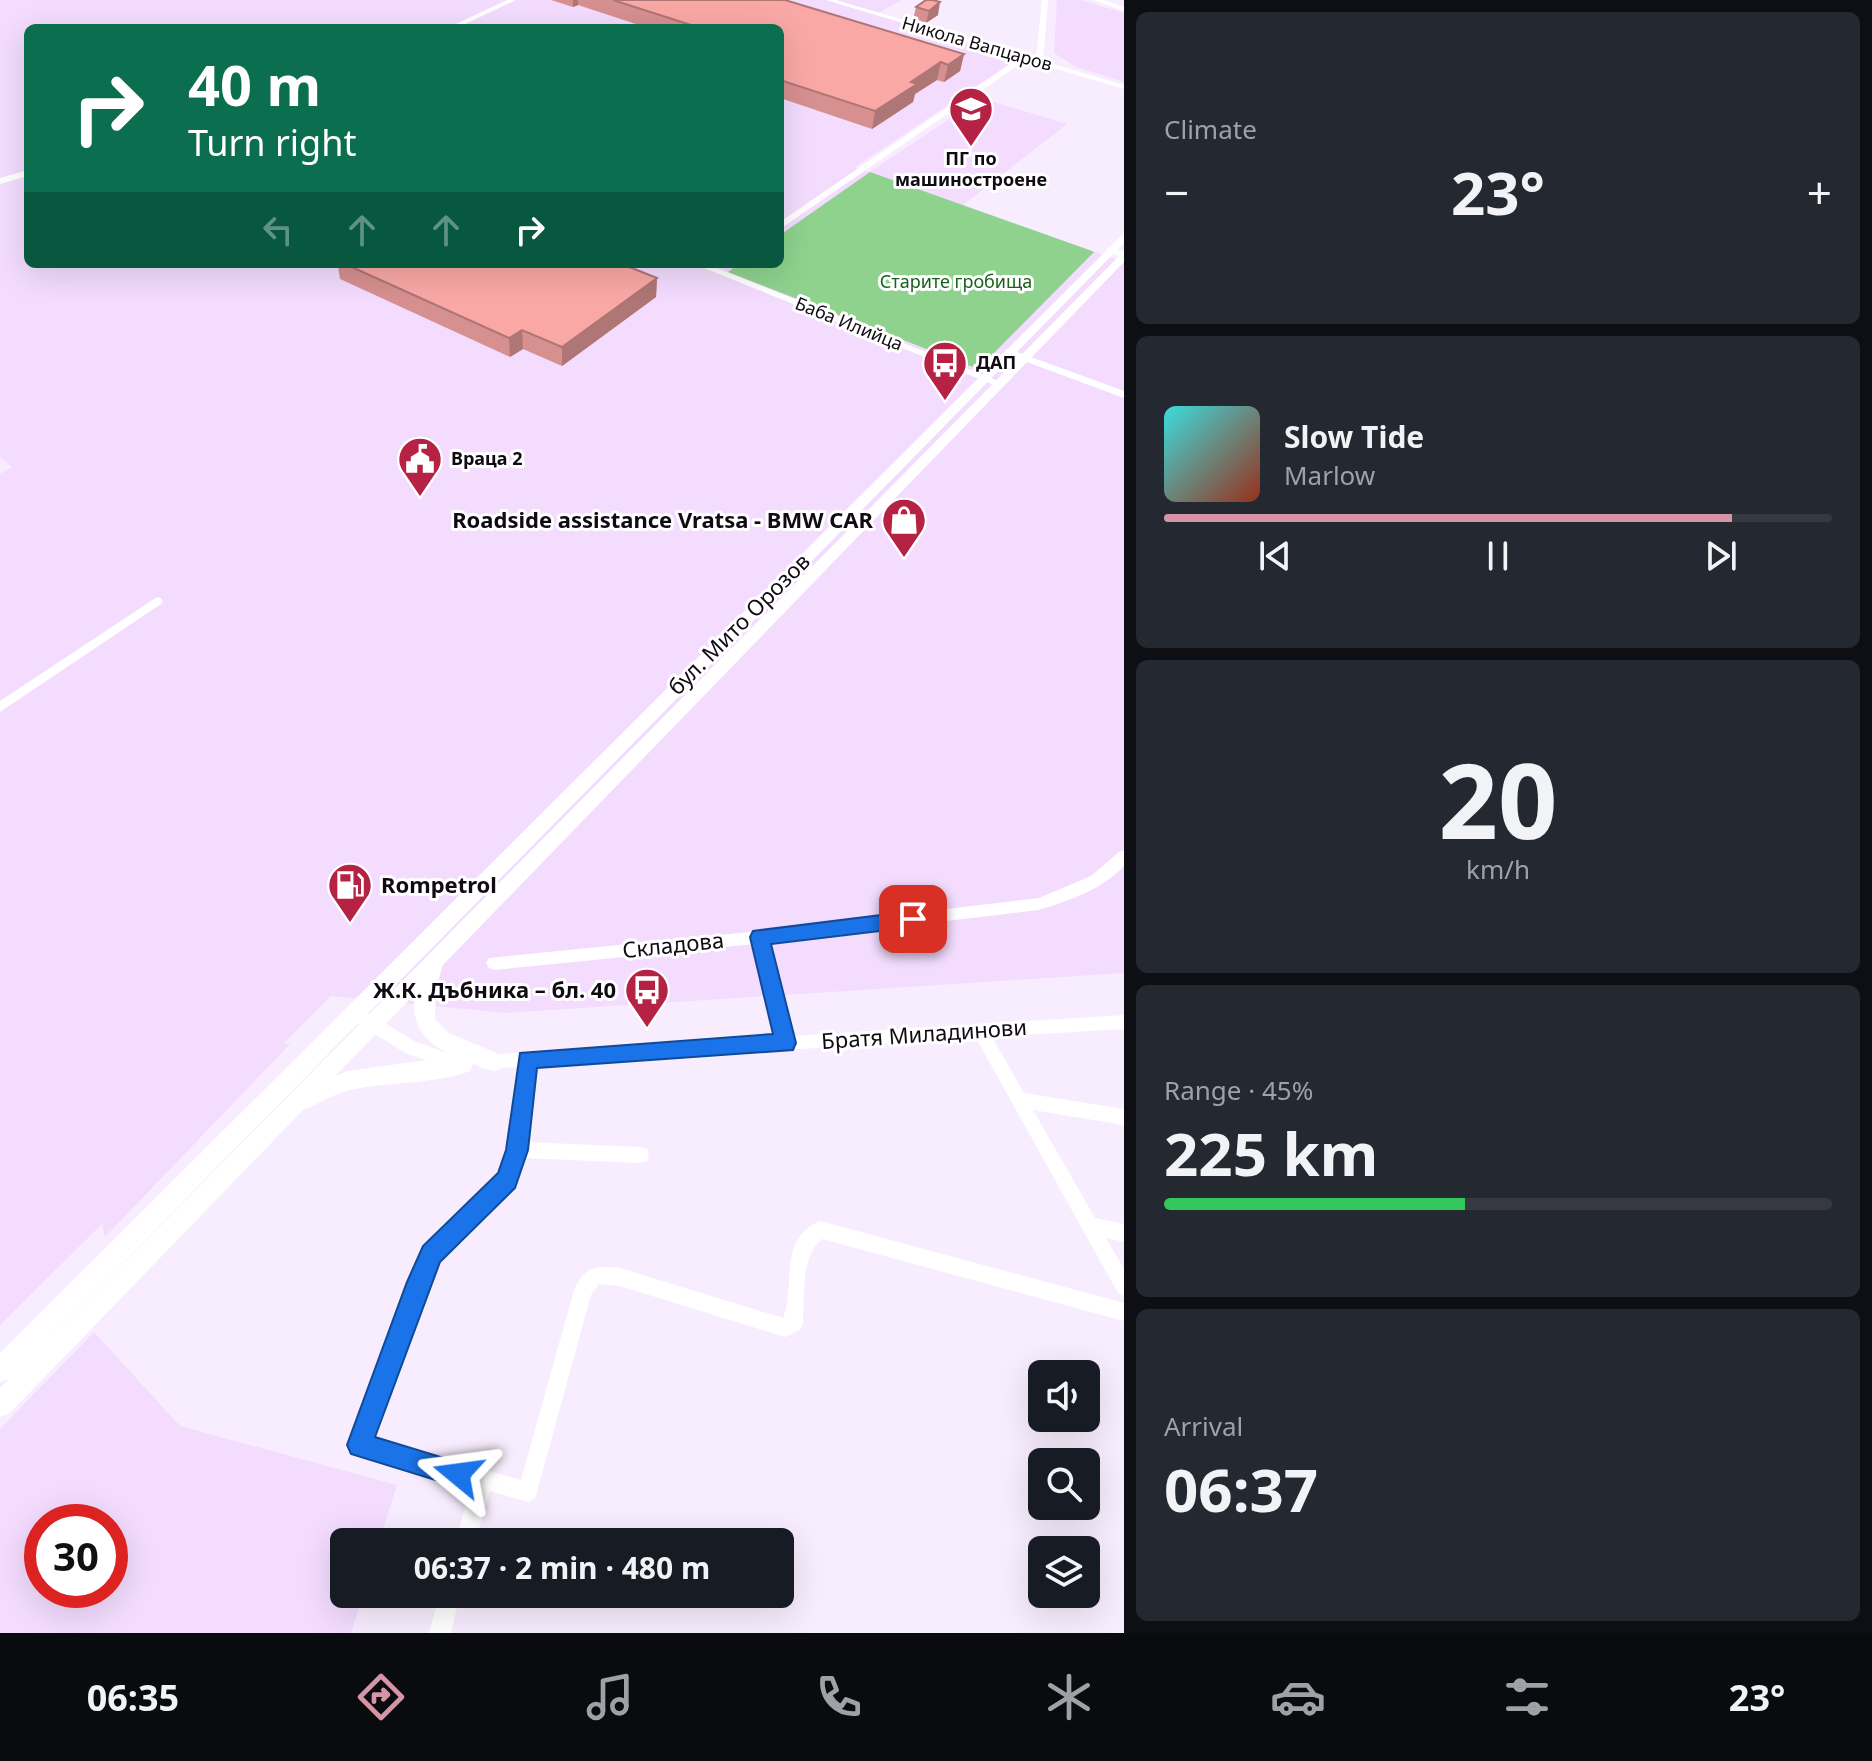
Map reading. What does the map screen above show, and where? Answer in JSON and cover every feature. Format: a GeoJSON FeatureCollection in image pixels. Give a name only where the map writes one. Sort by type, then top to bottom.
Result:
{"type":"FeatureCollection","features":[{"type":"Feature","properties":{"kind":"main road","name":"бул. Мито Орозов"},"geometry":{"type":"LineString","coordinates":[[363,1018],[435,958],[990,381],[1009,352],[1124,236]]}},
{"type":"Feature","properties":{"kind":"main road","name":"бул. Мито Орозов"},"geometry":{"type":"LineString","coordinates":[[363,1018],[990,381],[1024,357],[1124,255]]}},
{"type":"Feature","properties":{"kind":"main road"},"geometry":{"type":"LineString","coordinates":[[435,958],[421,1006],[428,1028],[450,1046],[494,1062]]}},
{"type":"Feature","properties":{"kind":"main road"},"geometry":{"type":"LineString","coordinates":[[0,1405],[293,1104],[363,1018]]}},
{"type":"Feature","properties":{"kind":"main road"},"geometry":{"type":"LineString","coordinates":[[0,1370],[363,1018]]}},
{"type":"Feature","properties":{"kind":"main road"},"geometry":{"type":"LineString","coordinates":[[293,1104],[348,1081],[463,1064]]}},
{"type":"Feature","properties":{"kind":"street"},"geometry":{"type":"LineString","coordinates":[[460,24],[513,0]]}},
{"type":"Feature","properties":{"kind":"street","name":"Никола Вапцаров"},"geometry":{"type":"LineString","coordinates":[[829,0],[1124,87]]}},
{"type":"Feature","properties":{"kind":"street"},"geometry":{"type":"LineString","coordinates":[[1039,62],[1045,0]]}},
{"type":"Feature","properties":{"kind":"street"},"geometry":{"type":"LineString","coordinates":[[1096,0],[1124,9]]}},
{"type":"Feature","properties":{"kind":"street"},"geometry":{"type":"LineString","coordinates":[[784,223],[1024,58]]}},
{"type":"Feature","properties":{"kind":"street"},"geometry":{"type":"LineString","coordinates":[[2,181],[24,174]]}},
{"type":"Feature","properties":{"kind":"street"},"geometry":{"type":"LineString","coordinates":[[1110,250],[1124,255]]}},
{"type":"Feature","properties":{"kind":"street","name":"Баба Илийца"},"geometry":{"type":"LineString","coordinates":[[722,268],[990,381]]}},
{"type":"Feature","properties":{"kind":"street"},"geometry":{"type":"LineString","coordinates":[[1009,352],[1124,395]]}},
{"type":"Feature","properties":{"kind":"street"},"geometry":{"type":"LineString","coordinates":[[0,707],[157,601]]}},
{"type":"Feature","properties":{"kind":"street","name":"Складова"},"geometry":{"type":"LineString","coordinates":[[494,963],[760,937],[1039,904],[1070,894],[1097,880],[1124,856]]}},
{"type":"Feature","properties":{"kind":"street"},"geometry":{"type":"LineString","coordinates":[[760,937],[786,1043]]}},
{"type":"Feature","properties":{"kind":"street","name":"Братя Миладинови"},"geometry":{"type":"LineString","coordinates":[[363,1018],[424,1054],[463,1064],[1124,1022]]}},
{"type":"Feature","properties":{"kind":"street"},"geometry":{"type":"LineString","coordinates":[[980,1031],[1124,1287]]}},
{"type":"Feature","properties":{"kind":"street"},"geometry":{"type":"LineString","coordinates":[[527,1060],[517,1150],[507,1180],[432,1254],[360,1445],[528,1492],[583,1290],[595,1275],[620,1277],[785,1328],[794,1322],[803,1246],[812,1234],[820,1230],[1124,1312]]}},
{"type":"Feature","properties":{"kind":"street"},"geometry":{"type":"LineString","coordinates":[[1019,1100],[1124,1117]]}},
{"type":"Feature","properties":{"kind":"street"},"geometry":{"type":"LineString","coordinates":[[517,1150],[641,1155]]}},
{"type":"Feature","properties":{"kind":"street"},"geometry":{"type":"LineString","coordinates":[[1090,1226],[1124,1233]]}},
{"type":"Feature","properties":{"kind":"street"},"geometry":{"type":"LineString","coordinates":[[469,1528],[483,1481]]}},
{"type":"Feature","properties":{"kind":"street"},"geometry":{"type":"LineString","coordinates":[[440,1633],[446,1608]]}},
{"type":"Feature","properties":{"kind":"shaded area"},"geometry":{"type":"Polygon","coordinates":[[[0,0],[902,0],[878,13],[1020,57],[855,167],[869,172],[981,98],[1067,124],[963,205],[1124,262],[1124,973],[506,1013],[331,996],[284,1043],[290,1044],[105,1237],[102,1224],[0,1325],[0,474],[12,467],[0,457],[0,0]]]}},
{"type":"Feature","properties":{"kind":"shaded area"},"geometry":{"type":"Polygon","coordinates":[[[1057,0],[1081,0],[1124,13],[1124,82],[1076,67],[1054,53],[1057,0]]]}},
{"type":"Feature","properties":{"kind":"shaded area"},"geometry":{"type":"Polygon","coordinates":[[[94,1332],[180,1426],[397,1485],[383,1528],[330,1528],[330,1608],[359,1608],[351,1633],[0,1633],[0,1429],[94,1332]]]}},
{"type":"Feature","properties":{"kind":"green space","name":"Старите гробища"},"geometry":{"type":"Polygon","coordinates":[[[870,172],[1094,252],[978,369],[728,272],[734,268],[784,268],[784,232],[870,172]]]}},
{"type":"Feature","properties":{"kind":"building"},"geometry":{"type":"Polygon","coordinates":[[[613,0],[785,0],[964,54],[948,65],[941,62],[911,82],[917,84],[875,111],[784,81],[784,24],[688,24],[613,0]]]}},
{"type":"Feature","properties":{"kind":"building"},"geometry":{"type":"Polygon","coordinates":[[[926,0],[940,2],[929,11],[916,7],[926,0]]]}},
{"type":"Feature","properties":{"kind":"building"},"geometry":{"type":"Polygon","coordinates":[[[354,268],[632,268],[657,278],[562,347],[522,330],[509,338],[354,268]]]}},
{"type":"Feature","properties":{"kind":"place","name":"ПГ по машиностроене"},"geometry":{"type":"Point","coordinates":[971,148]}},
{"type":"Feature","properties":{"kind":"place","name":"ДАП"},"geometry":{"type":"Point","coordinates":[945,402]}},
{"type":"Feature","properties":{"kind":"place","name":"Враца 2"},"geometry":{"type":"Point","coordinates":[420,498]}},
{"type":"Feature","properties":{"kind":"place","name":"Roadside assistance Vratsa - BMW CAR"},"geometry":{"type":"Point","coordinates":[904,559]}},
{"type":"Feature","properties":{"kind":"place","name":"Rompetrol"},"geometry":{"type":"Point","coordinates":[350,924]}},
{"type":"Feature","properties":{"kind":"place","name":"Ж.К. Дъбника – бл. 40"},"geometry":{"type":"Point","coordinates":[647,1029]}},
{"type":"Feature","properties":{"kind":"route"},"geometry":{"type":"LineString","coordinates":[[458,1474],[360,1445],[432,1254],[507,1180],[517,1150],[527,1060],[786,1043],[760,937],[913,919]]}}]}
